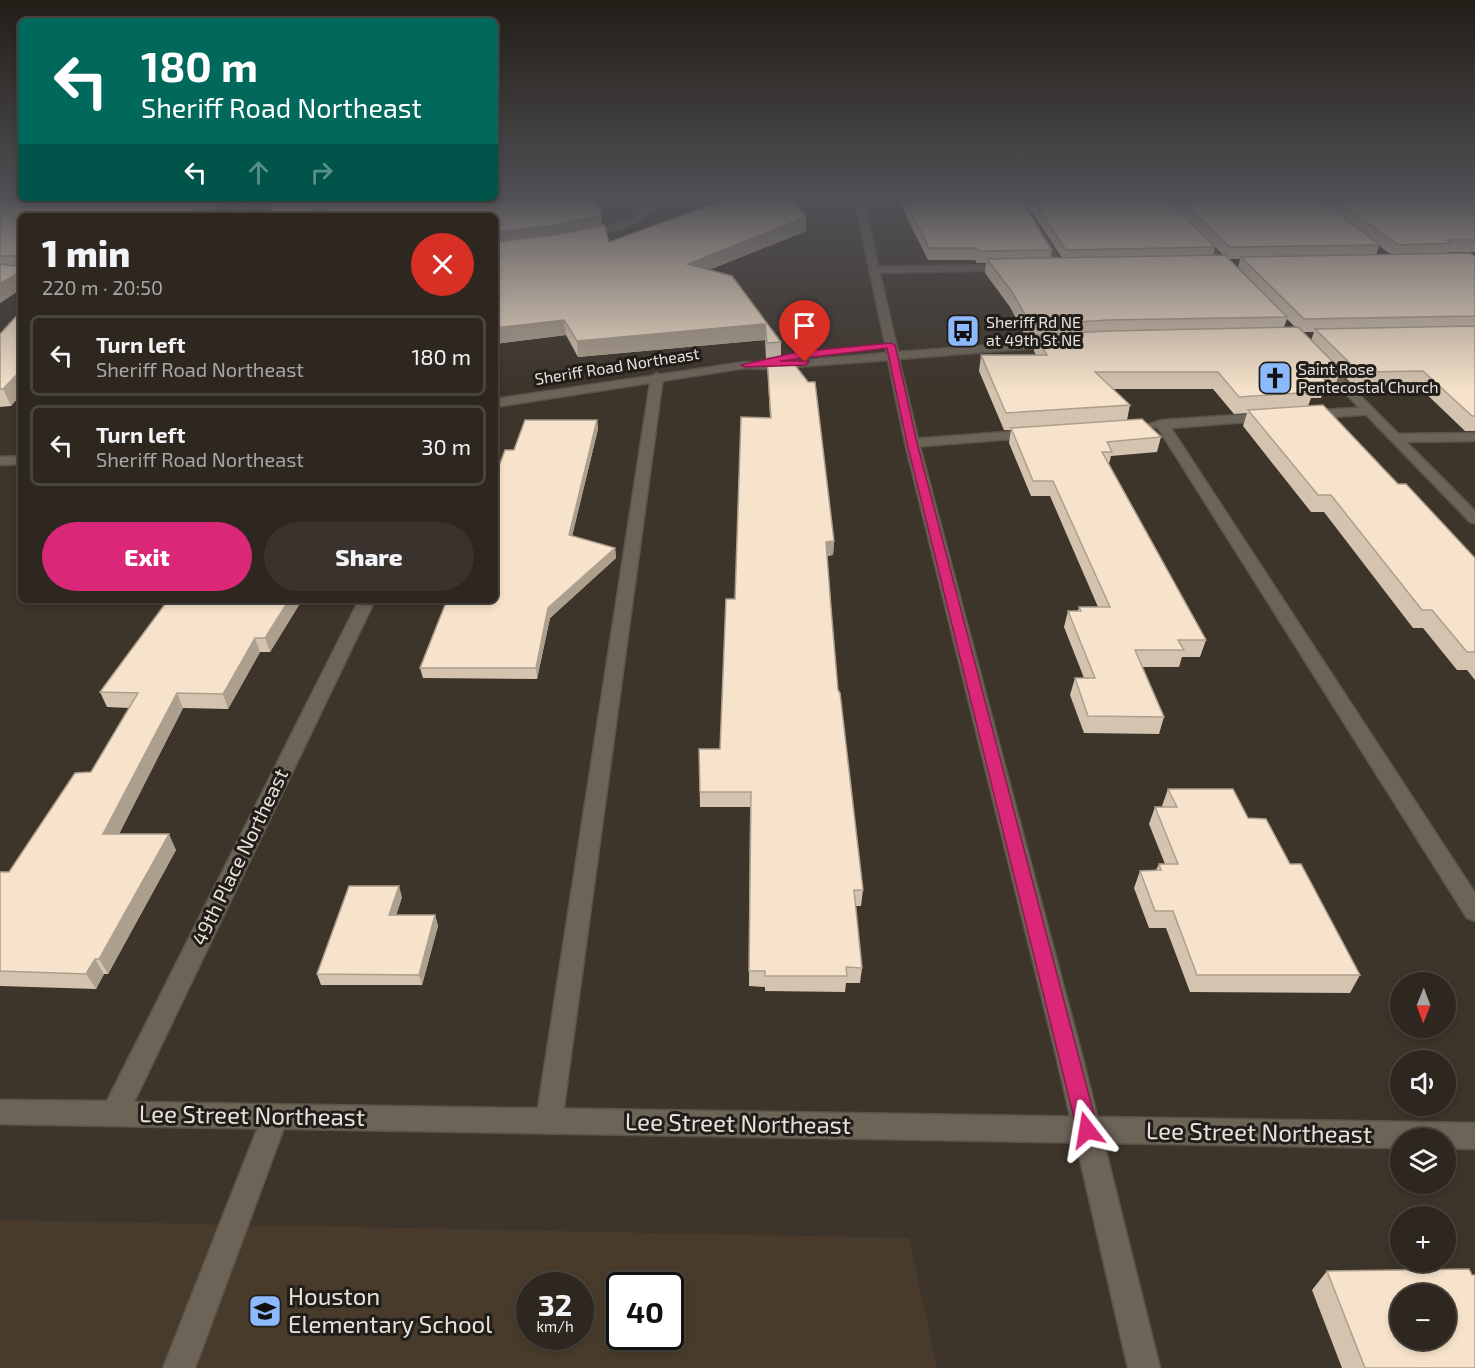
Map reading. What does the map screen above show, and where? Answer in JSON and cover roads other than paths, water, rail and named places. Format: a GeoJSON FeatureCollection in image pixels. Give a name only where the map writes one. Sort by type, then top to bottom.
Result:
{"type":"FeatureCollection","features":[{"type":"Feature","properties":{"kind":"street"},"geometry":{"type":"LineString","coordinates":[[873,264],[912,443],[1087,1130],[1144,1368]]}},
{"type":"Feature","properties":{"kind":"street"},"geometry":{"type":"LineString","coordinates":[[1224,264],[1238,279]]}},
{"type":"Feature","properties":{"kind":"street"},"geometry":{"type":"LineString","coordinates":[[1048,267],[1071,266]]}},
{"type":"Feature","properties":{"kind":"street"},"geometry":{"type":"LineString","coordinates":[[874,270],[1024,267]]}},
{"type":"Feature","properties":{"kind":"street","name":"Sheriff Road Northeast"},"geometry":{"type":"LineString","coordinates":[[498,403],[745,365],[767,366],[892,350],[1069,339]]}},
{"type":"Feature","properties":{"kind":"street"},"geometry":{"type":"LineString","coordinates":[[1314,356],[1475,519]]}},
{"type":"Feature","properties":{"kind":"street"},"geometry":{"type":"LineString","coordinates":[[549,1121],[657,377]]}},
{"type":"Feature","properties":{"kind":"street"},"geometry":{"type":"LineString","coordinates":[[1139,426],[1369,411]]}},
{"type":"Feature","properties":{"kind":"street"},"geometry":{"type":"LineString","coordinates":[[1162,424],[1475,912]]}},
{"type":"Feature","properties":{"kind":"street"},"geometry":{"type":"LineString","coordinates":[[912,443],[1048,433]]}},
{"type":"Feature","properties":{"kind":"street"},"geometry":{"type":"LineString","coordinates":[[1395,438],[1475,437]]}},
{"type":"Feature","properties":{"kind":"street"},"geometry":{"type":"LineString","coordinates":[[0,449],[18,447]]}},
{"type":"Feature","properties":{"kind":"street"},"geometry":{"type":"LineString","coordinates":[[0,461],[18,460]]}},
{"type":"Feature","properties":{"kind":"street","name":"49th Place Northeast"},"geometry":{"type":"LineString","coordinates":[[114,1114],[366,603]]}},
{"type":"Feature","properties":{"kind":"street","name":"Lee Street Northeast"},"geometry":{"type":"LineString","coordinates":[[0,1112],[1475,1136]]}},
{"type":"Feature","properties":{"kind":"street"},"geometry":{"type":"LineString","coordinates":[[180,1368],[275,1117]]}},
{"type":"Feature","properties":{"kind":"place","name":"Sheriff Rd NE at 49th St NE"},"geometry":{"type":"Point","coordinates":[963,331]}},
{"type":"Feature","properties":{"kind":"place","name":"Saint Rose Pentecostal Church"},"geometry":{"type":"Point","coordinates":[1275,378]}},
{"type":"Feature","properties":{"kind":"place","name":"Houston Elementary School"},"geometry":{"type":"Point","coordinates":[265,1311]}}]}
